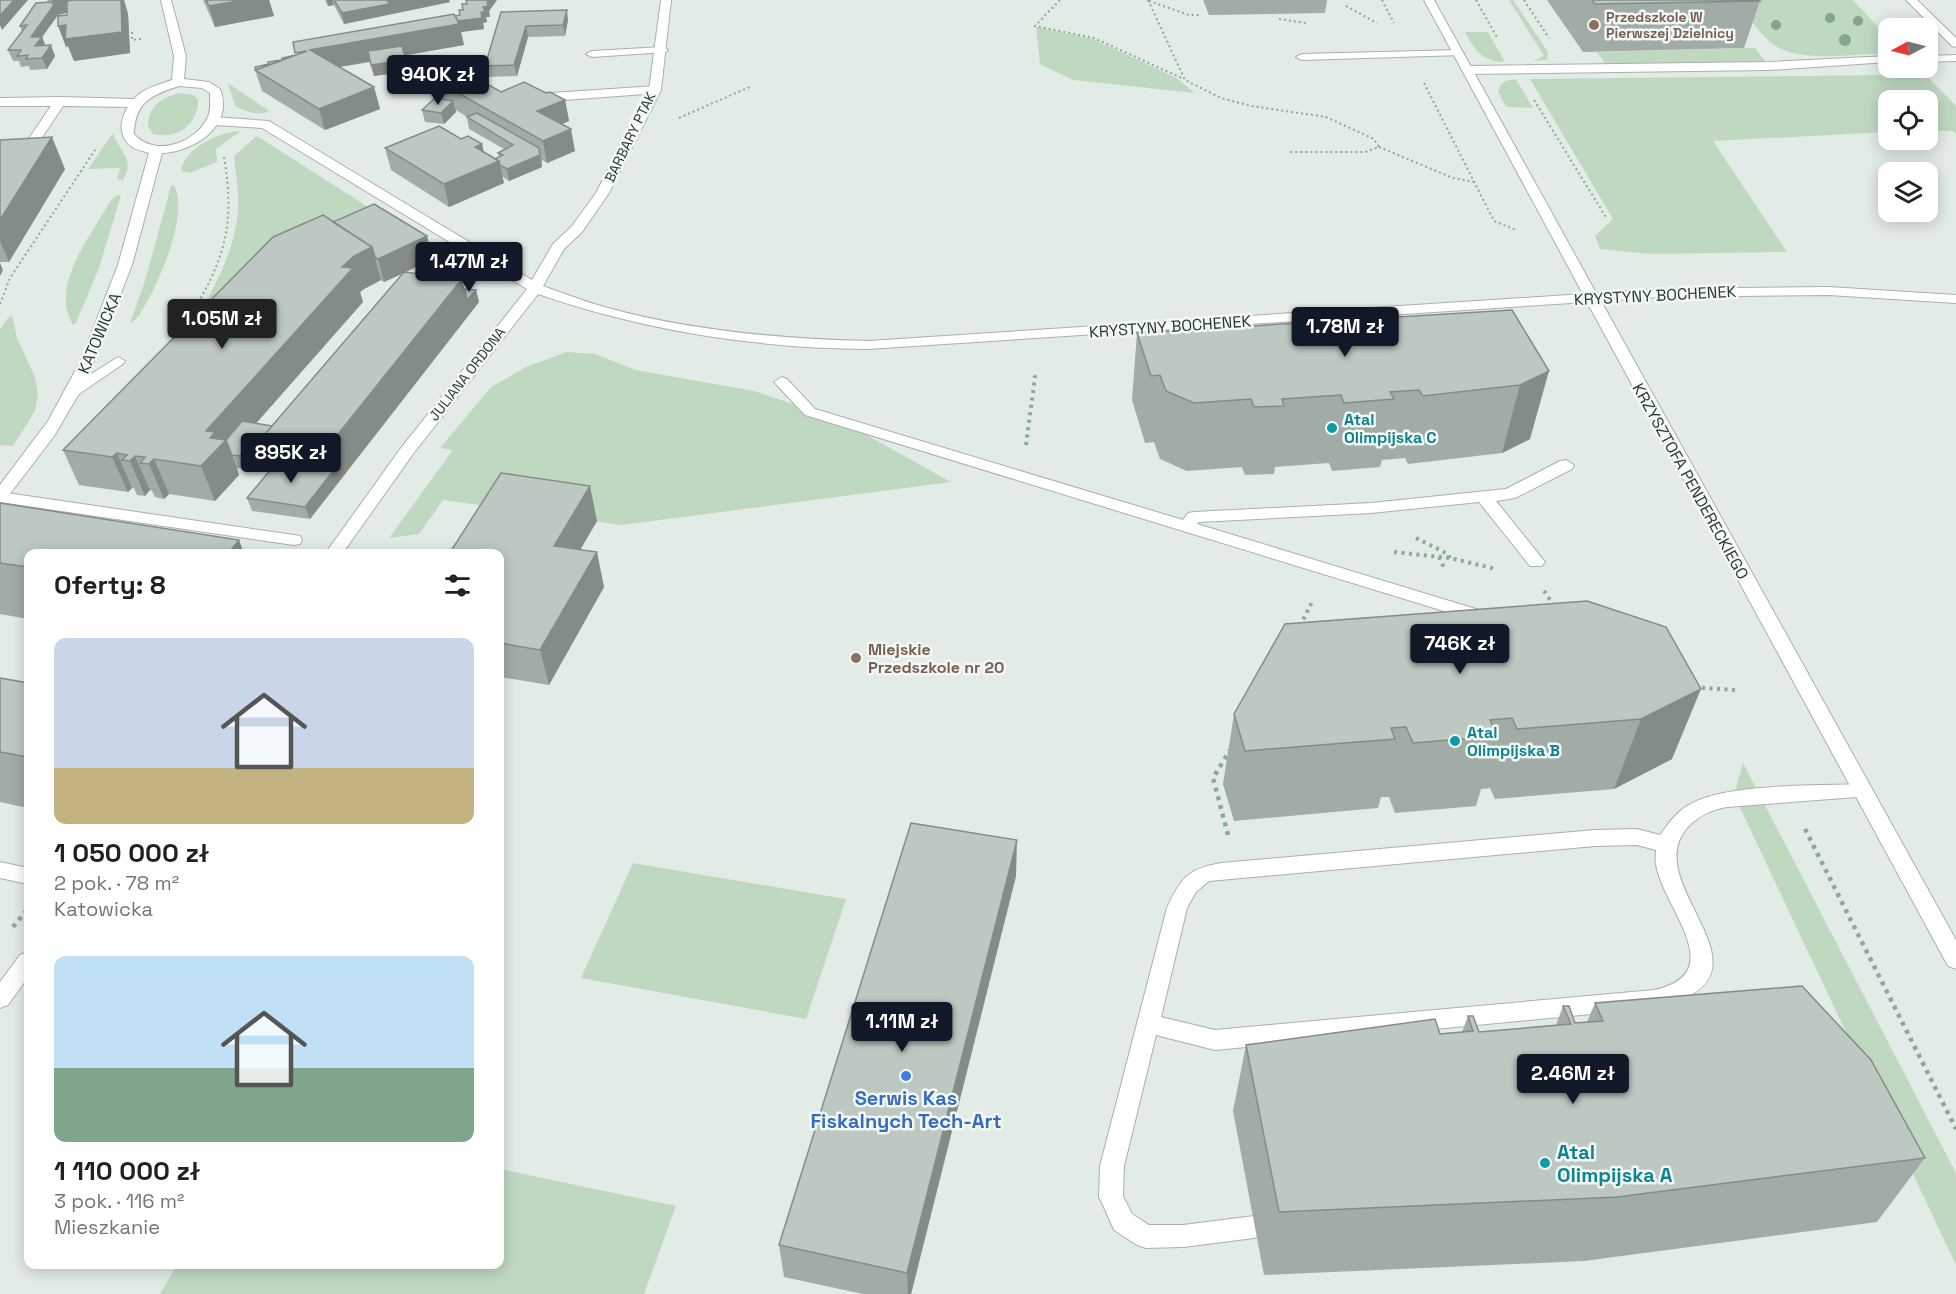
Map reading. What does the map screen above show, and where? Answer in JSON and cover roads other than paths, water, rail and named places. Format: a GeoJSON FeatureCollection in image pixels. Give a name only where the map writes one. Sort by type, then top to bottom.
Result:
{"type":"FeatureCollection","features":[{"type":"Feature","properties":{"kind":"street"},"geometry":{"type":"LineString","coordinates":[[166,0],[180,56],[178,82]]}},
{"type":"Feature","properties":{"kind":"street","name":"BARBARY PTAK"},"geometry":{"type":"LineString","coordinates":[[535,288],[558,247],[577,229],[602,193],[625,154],[655,90],[662,50],[666,0]]}},
{"type":"Feature","properties":{"kind":"street","name":"KRZYSZTOFA PENDERECKIEGO"},"geometry":{"type":"LineString","coordinates":[[1429,0],[1956,960]]}},
{"type":"Feature","properties":{"kind":"street"},"geometry":{"type":"LineString","coordinates":[[1911,0],[1956,44]]}},
{"type":"Feature","properties":{"kind":"street"},"geometry":{"type":"LineString","coordinates":[[592,54],[662,50]]}},
{"type":"Feature","properties":{"kind":"street"},"geometry":{"type":"LineString","coordinates":[[1302,57],[1458,53]]}},
{"type":"Feature","properties":{"kind":"street"},"geometry":{"type":"LineString","coordinates":[[1938,59],[1956,58]]}},
{"type":"Feature","properties":{"kind":"street"},"geometry":{"type":"LineString","coordinates":[[1467,70],[1769,66],[1878,60]]}},
{"type":"Feature","properties":{"kind":"street"},"geometry":{"type":"LineString","coordinates":[[178,82],[205,85],[216,92],[219,105],[214,121],[202,135],[178,148],[156,151],[135,146],[130,141],[126,126],[135,103],[153,90],[178,82]]}},
{"type":"Feature","properties":{"kind":"street"},"geometry":{"type":"LineString","coordinates":[[521,99],[655,90]]}},
{"type":"Feature","properties":{"kind":"street"},"geometry":{"type":"LineString","coordinates":[[0,158],[22,158],[60,101]]}},
{"type":"Feature","properties":{"kind":"street"},"geometry":{"type":"LineString","coordinates":[[0,102],[135,103]]}},
{"type":"Feature","properties":{"kind":"street"},"geometry":{"type":"LineString","coordinates":[[214,121],[265,124],[535,288]]}},
{"type":"Feature","properties":{"kind":"street","name":"KATOWICKA"},"geometry":{"type":"LineString","coordinates":[[0,496],[35,454],[74,391],[120,282],[142,211],[156,151]]}},
{"type":"Feature","properties":{"kind":"street","name":"KRYSTYNY BOCHENEK"},"geometry":{"type":"LineString","coordinates":[[535,288],[619,316],[682,329],[734,338],[827,345],[954,341],[1692,292],[1796,291],[1956,299]]}},
{"type":"Feature","properties":{"kind":"street","name":"JULIANA ORDONA"},"geometry":{"type":"LineString","coordinates":[[337,549],[407,451],[535,288]]}},
{"type":"Feature","properties":{"kind":"street"},"geometry":{"type":"LineString","coordinates":[[74,391],[118,361]]}},
{"type":"Feature","properties":{"kind":"street"},"geometry":{"type":"LineString","coordinates":[[782,382],[810,412],[1497,622]]}},
{"type":"Feature","properties":{"kind":"street"},"geometry":{"type":"LineString","coordinates":[[1186,527],[1194,517],[1371,508],[1509,494],[1566,465]]}},
{"type":"Feature","properties":{"kind":"street"},"geometry":{"type":"LineString","coordinates":[[0,496],[294,540]]}},
{"type":"Feature","properties":{"kind":"street"},"geometry":{"type":"LineString","coordinates":[[1484,497],[1536,562]]}},
{"type":"Feature","properties":{"kind":"street"},"geometry":{"type":"LineString","coordinates":[[1147,1023],[1215,1040],[1654,999],[1679,993],[1695,982],[1704,965],[1700,940],[1669,878],[1663,858],[1670,830],[1692,811],[1718,801],[1863,791]]}},
{"type":"Feature","properties":{"kind":"street"},"geometry":{"type":"LineString","coordinates":[[1254,1227],[1146,1238],[1123,1222],[1111,1197],[1112,1166],[1177,908],[1187,886],[1200,874],[1238,869],[1595,838],[1637,837],[1666,844]]}},
{"type":"Feature","properties":{"kind":"street"},"geometry":{"type":"LineString","coordinates":[[0,870],[24,875]]}},
{"type":"Feature","properties":{"kind":"street"},"geometry":{"type":"LineString","coordinates":[[0,999],[24,966]]}},
{"type":"Feature","properties":{"kind":"place","name":"Przedszkole W Pierwszej Dzielnicy"},"geometry":{"type":"Point","coordinates":[1594,25]}},
{"type":"Feature","properties":{"kind":"place","name":"Atal Olimpijska C"},"geometry":{"type":"Point","coordinates":[1332,428]}},
{"type":"Feature","properties":{"kind":"place","name":"Miejskie Przedszkole nr 20"},"geometry":{"type":"Point","coordinates":[856,658]}},
{"type":"Feature","properties":{"kind":"place","name":"Atal Olimpijska B"},"geometry":{"type":"Point","coordinates":[1455,741]}},
{"type":"Feature","properties":{"kind":"place","name":"Serwis Kas Fiskalnych Tech-Art"},"geometry":{"type":"Point","coordinates":[906,1076]}},
{"type":"Feature","properties":{"kind":"place","name":"Atal Olimpijska A"},"geometry":{"type":"Point","coordinates":[1545,1163]}}]}
